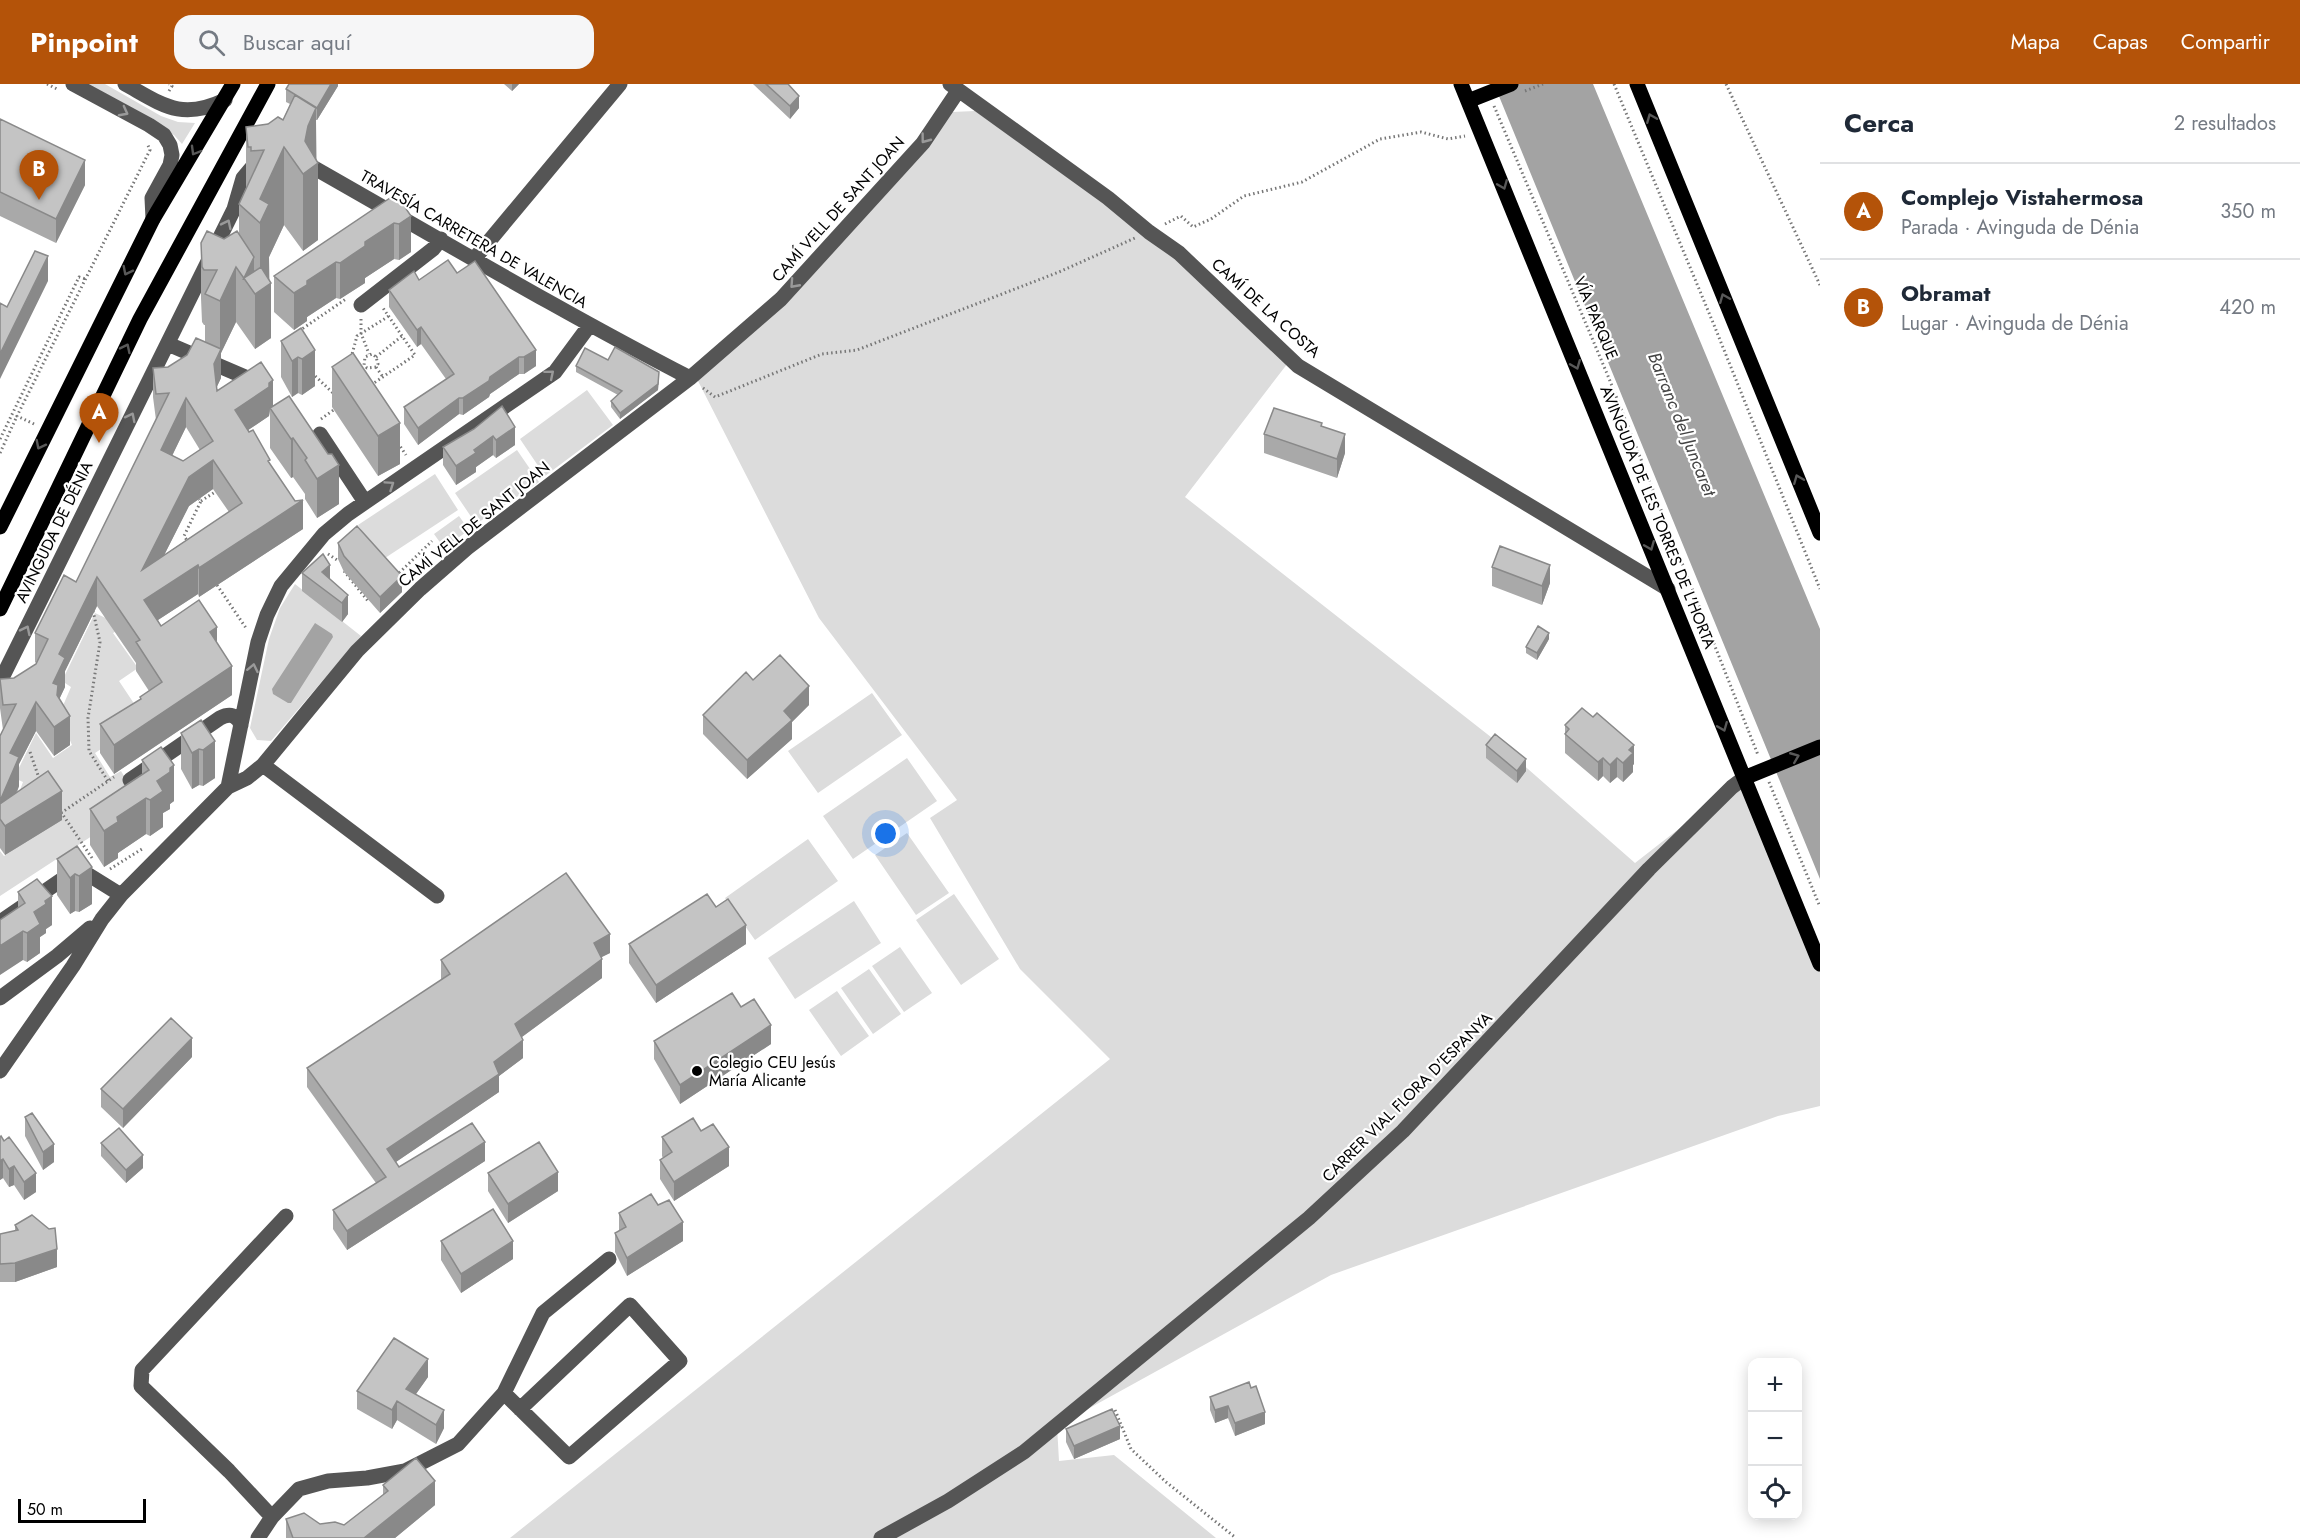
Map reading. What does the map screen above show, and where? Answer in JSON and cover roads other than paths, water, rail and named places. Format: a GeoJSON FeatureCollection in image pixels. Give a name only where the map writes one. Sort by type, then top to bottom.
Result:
{"type":"FeatureCollection","features":[{"type":"Feature","properties":{"kind":"main road"},"geometry":{"type":"LineString","coordinates":[[0,527],[153,219],[233,84]]}},
{"type":"Feature","properties":{"kind":"main road","name":"AVINGUDA DE DÉNIA"},"geometry":{"type":"LineString","coordinates":[[0,609],[140,319],[251,128],[268,84]]}},
{"type":"Feature","properties":{"kind":"main road","name":"AVINGUDA DE LES TORRES DE L'HORTA"},"geometry":{"type":"LineString","coordinates":[[1461,84],[1820,964]]}},
{"type":"Feature","properties":{"kind":"main road"},"geometry":{"type":"LineString","coordinates":[[1468,101],[1511,84]]}},
{"type":"Feature","properties":{"kind":"main road"},"geometry":{"type":"LineString","coordinates":[[1637,84],[1820,533]]}},
{"type":"Feature","properties":{"kind":"main road","name":"CARRER VIAL FLORA D'ESPANYA"},"geometry":{"type":"LineString","coordinates":[[1744,778],[1770,774],[1820,747]]}},
{"type":"Feature","properties":{"kind":"street"},"geometry":{"type":"LineString","coordinates":[[73,84],[149,125],[164,135],[170,145],[172,155],[170,165],[152,198],[153,219]]}},
{"type":"Feature","properties":{"kind":"street"},"geometry":{"type":"LineString","coordinates":[[125,84],[161,104],[179,110],[195,111],[225,100]]}},
{"type":"Feature","properties":{"kind":"street"},"geometry":{"type":"LineString","coordinates":[[475,258],[620,84]]}},
{"type":"Feature","properties":{"kind":"street","name":"CAMÍ DE LA COSTA"},"geometry":{"type":"LineString","coordinates":[[954,88],[1108,198],[1179,254],[1298,366],[1668,589]]}},
{"type":"Feature","properties":{"kind":"street","name":"CAMÍ VELL DE SANT JOAN"},"geometry":{"type":"LineString","coordinates":[[0,1071],[73,966],[102,918],[121,895],[228,787],[247,778],[262,765],[357,651],[420,589],[467,548],[690,378],[781,299],[923,142],[954,88]]}},
{"type":"Feature","properties":{"kind":"street","name":"AVINGUDA DE DÉNIA"},"geometry":{"type":"LineString","coordinates":[[0,682],[234,209],[243,178],[266,150]]}},
{"type":"Feature","properties":{"kind":"street","name":"TRAVESÍA CARRETERA DE VALENCIA"},"geometry":{"type":"LineString","coordinates":[[292,155],[590,326],[690,378]]}},
{"type":"Feature","properties":{"kind":"street"},"geometry":{"type":"LineString","coordinates":[[362,305],[433,249],[441,239]]}},
{"type":"Feature","properties":{"kind":"street"},"geometry":{"type":"LineString","coordinates":[[228,787],[258,642],[276,593],[324,534],[365,502],[555,372],[590,326]]}},
{"type":"Feature","properties":{"kind":"street"},"geometry":{"type":"LineString","coordinates":[[168,344],[244,376]]}},
{"type":"Feature","properties":{"kind":"street"},"geometry":{"type":"LineString","coordinates":[[320,434],[365,502]]}},
{"type":"Feature","properties":{"kind":"street"},"geometry":{"type":"LineString","coordinates":[[130,780],[227,714],[238,719],[241,725]]}},
{"type":"Feature","properties":{"kind":"street"},"geometry":{"type":"LineString","coordinates":[[262,765],[437,896]]}},
{"type":"Feature","properties":{"kind":"street","name":"CARRER VIAL FLORA D'ESPANYA"},"geometry":{"type":"LineString","coordinates":[[881,1538],[948,1501],[1024,1452],[1309,1218],[1403,1131],[1658,861],[1732,787],[1744,778]]}},
{"type":"Feature","properties":{"kind":"street"},"geometry":{"type":"LineString","coordinates":[[0,922],[73,872],[90,868],[121,895]]}},
{"type":"Feature","properties":{"kind":"street"},"geometry":{"type":"LineString","coordinates":[[0,998],[57,956],[102,918]]}},
{"type":"Feature","properties":{"kind":"street"},"geometry":{"type":"LineString","coordinates":[[57,956],[66,958],[73,966]]}},
{"type":"Feature","properties":{"kind":"street"},"geometry":{"type":"LineString","coordinates":[[272,1518],[230,1471],[141,1386],[142,1370],[286,1216]]}},
{"type":"Feature","properties":{"kind":"street"},"geometry":{"type":"LineString","coordinates":[[258,1538],[272,1518],[299,1489],[328,1480],[367,1478],[405,1471],[458,1443],[504,1393],[543,1313],[609,1260]]}},
{"type":"Feature","properties":{"kind":"street"},"geometry":{"type":"LineString","coordinates":[[504,1393],[569,1456],[680,1361],[630,1305],[520,1408]]}},
{"type":"Feature","properties":{"kind":"water","name":"Barranc del Juncaret"},"geometry":{"type":"Polygon","coordinates":[[[1494,84],[1593,84],[1820,629],[1820,879],[1494,84]]]}},
{"type":"Feature","properties":{"kind":"water"},"geometry":{"type":"Polygon","coordinates":[[[315,623],[333,637],[291,703],[288,703],[273,694],[272,689],[315,623]]]}},
{"type":"Feature","properties":{"kind":"place","name":"Obramat"},"geometry":{"type":"Point","coordinates":[39,200]}},
{"type":"Feature","properties":{"kind":"place","name":"Complejo Vistahermosa"},"geometry":{"type":"Point","coordinates":[99,443]}},
{"type":"Feature","properties":{"kind":"place","name":"Colegio CEU Jesús María Alicante"},"geometry":{"type":"Point","coordinates":[697,1071]}}]}
